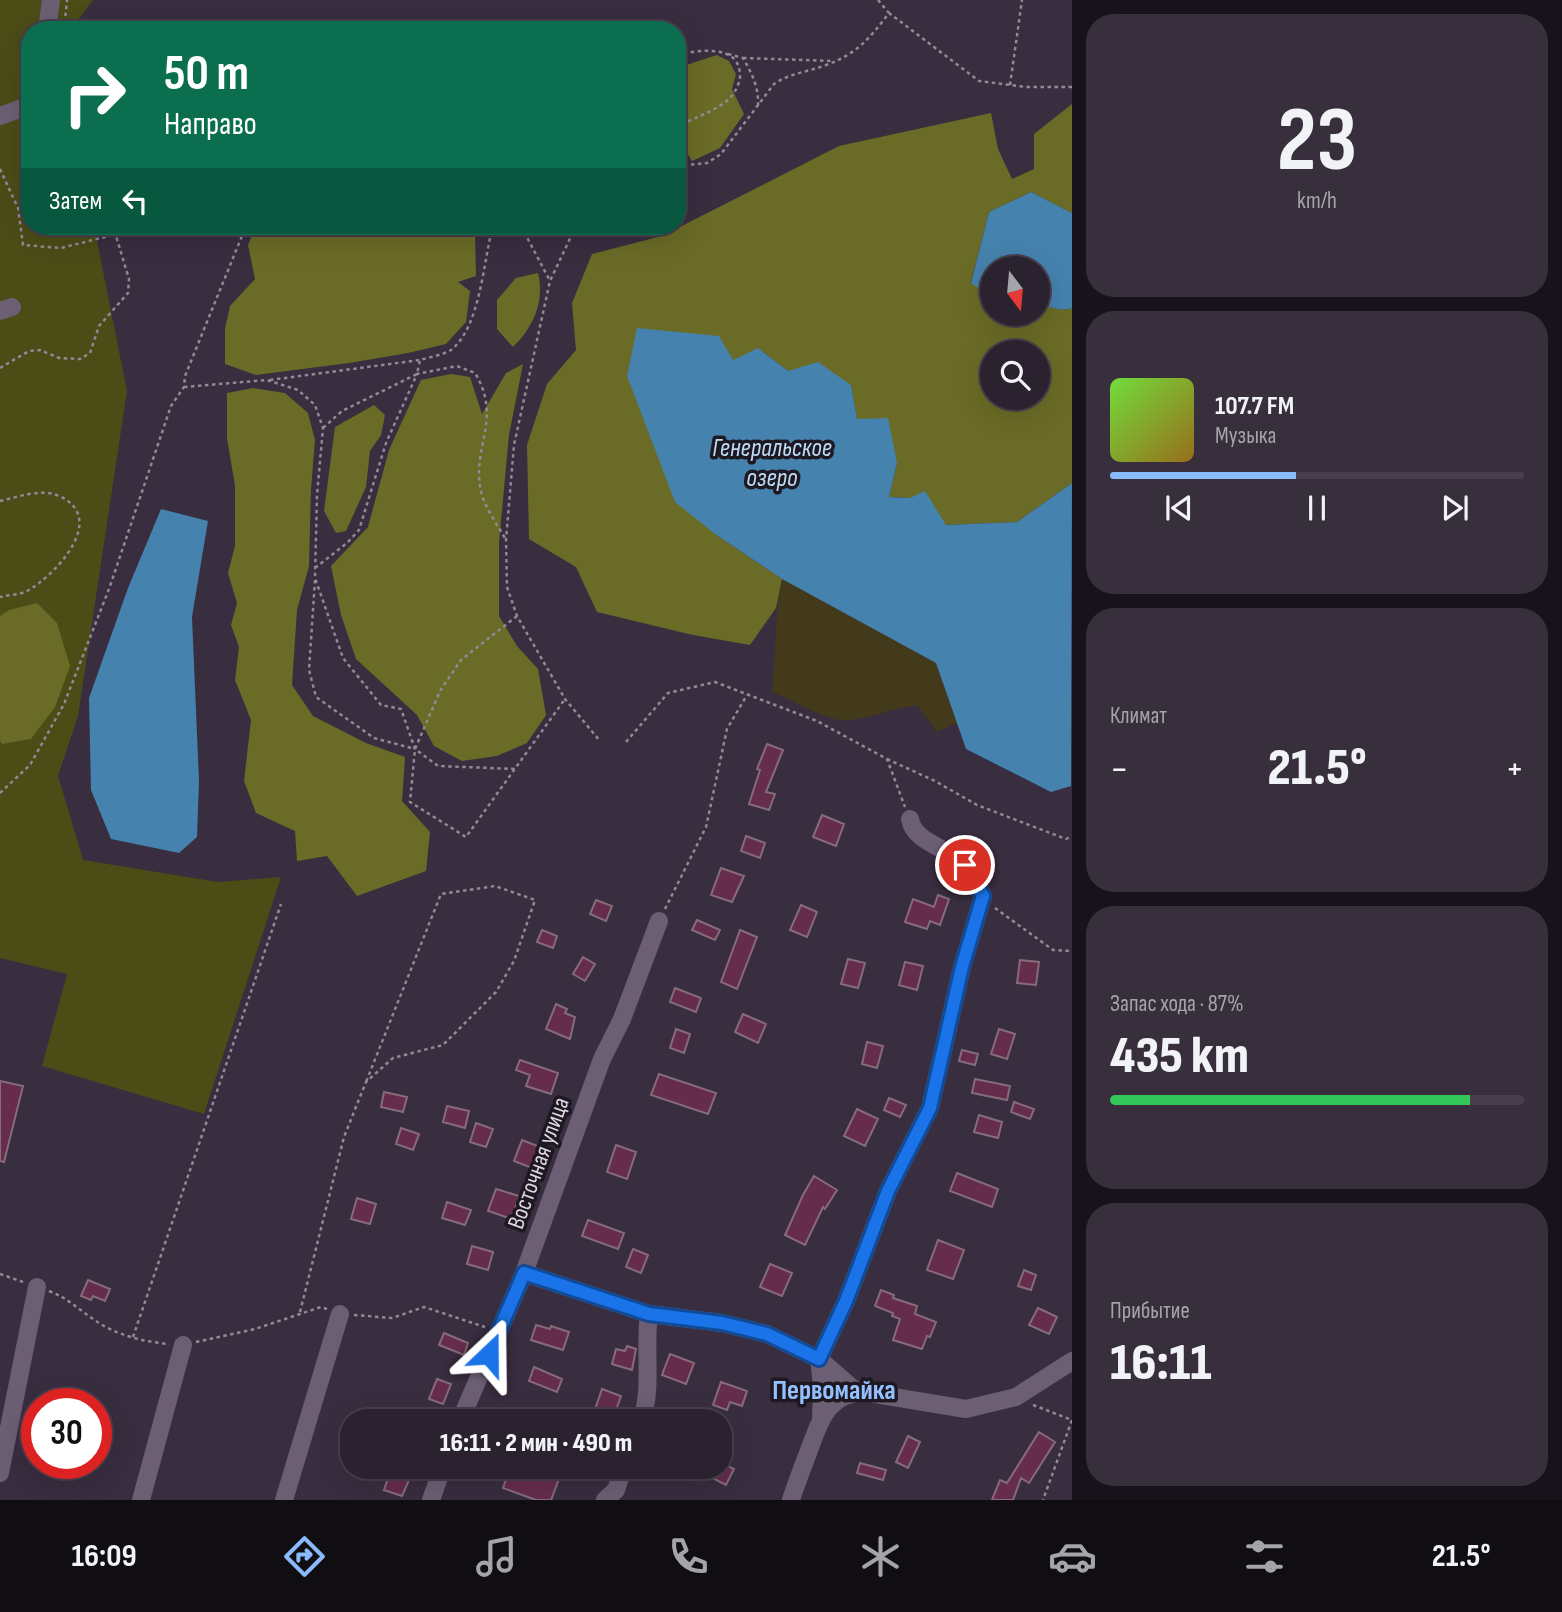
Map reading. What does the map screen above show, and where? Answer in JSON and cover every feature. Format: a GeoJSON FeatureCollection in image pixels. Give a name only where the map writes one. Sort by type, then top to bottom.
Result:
{"type":"FeatureCollection","features":[{"type":"Feature","properties":{"kind":"street"},"geometry":{"type":"LineString","coordinates":[[48,21],[51,0]]}},
{"type":"Feature","properties":{"kind":"street"},"geometry":{"type":"LineString","coordinates":[[0,116],[21,108]]}},
{"type":"Feature","properties":{"kind":"street"},"geometry":{"type":"LineString","coordinates":[[791,1500],[821,1419],[819,1359],[846,1301],[888,1191],[930,1108],[962,967],[983,896],[965,865],[917,834],[910,819]]}},
{"type":"Feature","properties":{"kind":"street","name":"Восточная улица"},"geometry":{"type":"LineString","coordinates":[[465,1409],[524,1273],[602,1059],[622,1020],[659,921]]}},
{"type":"Feature","properties":{"kind":"street"},"geometry":{"type":"LineString","coordinates":[[524,1273],[649,1314],[722,1323],[767,1334],[819,1359],[858,1392]]}},
{"type":"Feature","properties":{"kind":"street"},"geometry":{"type":"LineString","coordinates":[[0,1473],[37,1287]]}},
{"type":"Feature","properties":{"kind":"street"},"geometry":{"type":"LineString","coordinates":[[284,1500],[340,1314]]}},
{"type":"Feature","properties":{"kind":"street"},"geometry":{"type":"LineString","coordinates":[[646,1409],[649,1314]]}},
{"type":"Feature","properties":{"kind":"street"},"geometry":{"type":"LineString","coordinates":[[141,1500],[183,1345]]}},
{"type":"Feature","properties":{"kind":"street"},"geometry":{"type":"LineString","coordinates":[[821,1419],[839,1399],[858,1392],[966,1409],[1016,1397],[1072,1361]]}},
{"type":"Feature","properties":{"kind":"street"},"geometry":{"type":"LineString","coordinates":[[431,1500],[438,1479]]}},
{"type":"Feature","properties":{"kind":"street"},"geometry":{"type":"LineString","coordinates":[[605,1500],[616,1490],[620,1479]]}},
{"type":"Feature","properties":{"kind":"path"},"geometry":{"type":"LineString","coordinates":[[65,21],[67,0]]}},
{"type":"Feature","properties":{"kind":"path"},"geometry":{"type":"LineString","coordinates":[[877,0],[979,81],[1072,88]]}},
{"type":"Feature","properties":{"kind":"path"},"geometry":{"type":"LineString","coordinates":[[1010,85],[1022,0]]}},
{"type":"Feature","properties":{"kind":"path"},"geometry":{"type":"LineString","coordinates":[[686,165],[707,163],[722,153],[774,84],[785,77],[835,61],[863,46],[889,12]]}},
{"type":"Feature","properties":{"kind":"path"},"geometry":{"type":"LineString","coordinates":[[686,54],[713,50],[743,58],[835,61]]}},
{"type":"Feature","properties":{"kind":"path"},"geometry":{"type":"LineString","coordinates":[[686,122],[731,97],[739,85],[740,72],[736,62],[728,54]]}},
{"type":"Feature","properties":{"kind":"path"},"geometry":{"type":"LineString","coordinates":[[743,58],[754,77],[758,106]]}},
{"type":"Feature","properties":{"kind":"path"},"geometry":{"type":"LineString","coordinates":[[0,169],[18,208],[21,230]]}},
{"type":"Feature","properties":{"kind":"path"},"geometry":{"type":"LineString","coordinates":[[22,235],[23,245],[61,248],[113,235]]}},
{"type":"Feature","properties":{"kind":"path"},"geometry":{"type":"LineString","coordinates":[[0,368],[29,351],[40,349],[59,358],[80,359],[90,353],[99,326],[128,293],[129,279],[117,235]]}},
{"type":"Feature","properties":{"kind":"path"},"geometry":{"type":"LineString","coordinates":[[0,793],[30,765],[64,704],[109,589],[171,406],[184,387],[185,376],[242,235]]}},
{"type":"Feature","properties":{"kind":"path"},"geometry":{"type":"LineString","coordinates":[[184,387],[267,380],[419,360],[449,351],[471,322],[491,235]]}},
{"type":"Feature","properties":{"kind":"path"},"geometry":{"type":"LineString","coordinates":[[526,235],[550,281]]}},
{"type":"Feature","properties":{"kind":"path"},"geometry":{"type":"LineString","coordinates":[[572,235],[550,281],[514,445],[506,540],[507,587],[517,616],[565,699],[600,741]]}},
{"type":"Feature","properties":{"kind":"path"},"geometry":{"type":"LineString","coordinates":[[315,568],[359,530],[386,443],[417,374],[419,360]]}},
{"type":"Feature","properties":{"kind":"path"},"geometry":{"type":"LineString","coordinates":[[323,428],[342,411],[417,374],[457,366],[475,373],[483,386],[488,417],[479,472],[481,493],[506,540]]}},
{"type":"Feature","properties":{"kind":"path"},"geometry":{"type":"LineString","coordinates":[[267,380],[299,390],[315,405],[323,428],[317,495],[309,670],[316,697],[374,738],[415,749],[438,766],[516,769]]}},
{"type":"Feature","properties":{"kind":"path"},"geometry":{"type":"LineString","coordinates":[[0,501],[34,493],[58,495],[79,515],[80,525],[76,542],[54,570],[26,592],[0,597]]}},
{"type":"Feature","properties":{"kind":"path"},"geometry":{"type":"LineString","coordinates":[[315,578],[343,658],[381,705],[401,709],[415,749]]}},
{"type":"Feature","properties":{"kind":"path"},"geometry":{"type":"LineString","coordinates":[[517,616],[461,660],[440,691],[415,749],[410,802],[466,838],[565,699]]}},
{"type":"Feature","properties":{"kind":"path"},"geometry":{"type":"LineString","coordinates":[[626,743],[668,693],[715,682],[817,721],[887,760],[935,781],[977,804],[1066,839],[1072,836]]}},
{"type":"Feature","properties":{"kind":"path"},"geometry":{"type":"LineString","coordinates":[[659,921],[706,827],[727,729],[747,695]]}},
{"type":"Feature","properties":{"kind":"path"},"geometry":{"type":"LineString","coordinates":[[887,760],[910,819]]}},
{"type":"Feature","properties":{"kind":"path"},"geometry":{"type":"LineString","coordinates":[[300,1312],[344,1137],[441,894],[495,886],[534,900],[514,961],[496,992],[443,1045],[393,1058],[366,1082]]}},
{"type":"Feature","properties":{"kind":"path"},"geometry":{"type":"LineString","coordinates":[[983,896],[995,908],[1053,950],[1072,951]]}},
{"type":"Feature","properties":{"kind":"path"},"geometry":{"type":"LineString","coordinates":[[133,1337],[281,904]]}},
{"type":"Feature","properties":{"kind":"path"},"geometry":{"type":"LineString","coordinates":[[0,1274],[64,1296],[97,1322],[147,1343],[183,1345],[255,1329],[320,1307],[340,1314],[392,1318],[424,1307],[499,1331]]}},
{"type":"Feature","properties":{"kind":"path"},"geometry":{"type":"LineString","coordinates":[[1016,1397],[1072,1420],[1043,1500]]}},
{"type":"Feature","properties":{"kind":"shaded area"},"geometry":{"type":"Polygon","coordinates":[[[0,0],[93,0],[77,21],[21,21],[21,235],[96,235],[127,391],[78,716],[58,776],[83,860],[218,882],[281,877],[204,1114],[42,1066],[67,974],[0,958],[0,0]]]}},
{"type":"Feature","properties":{"kind":"shaded area"},"geometry":{"type":"Polygon","coordinates":[[[717,55],[729,61],[736,74],[732,89],[744,114],[720,148],[692,161],[686,151],[686,65],[717,55]]]}},
{"type":"Feature","properties":{"kind":"shaded area"},"geometry":{"type":"Polygon","coordinates":[[[1072,104],[1072,213],[1031,192],[989,212],[971,282],[980,289],[980,326],[1050,326],[1050,306],[1072,308],[1072,483],[1017,522],[946,525],[910,498],[889,497],[897,463],[857,420],[851,385],[788,371],[758,348],[715,534],[782,579],[776,608],[750,645],[693,635],[597,612],[576,567],[529,539],[527,445],[547,384],[576,350],[572,303],[592,254],[664,235],[686,235],[686,224],[839,146],[991,113],[998,149],[1012,179],[1034,169],[1034,134],[1072,104]]]}},
{"type":"Feature","properties":{"kind":"shaded area"},"geometry":{"type":"Polygon","coordinates":[[[252,235],[475,235],[476,276],[458,282],[470,291],[466,322],[446,344],[349,363],[256,375],[225,364],[225,329],[230,306],[255,279],[248,245],[252,235]]]}},
{"type":"Feature","properties":{"kind":"shaded area"},"geometry":{"type":"Polygon","coordinates":[[[538,273],[540,294],[536,313],[532,323],[513,347],[497,329],[497,300],[516,278],[538,273]]]}},
{"type":"Feature","properties":{"kind":"shaded area"},"geometry":{"type":"Polygon","coordinates":[[[523,364],[509,435],[499,542],[499,616],[517,646],[538,669],[546,715],[527,743],[497,756],[462,761],[434,746],[417,715],[356,659],[341,615],[331,566],[368,527],[389,450],[421,380],[451,374],[470,377],[482,414],[506,373],[523,364]]]}},
{"type":"Feature","properties":{"kind":"shaded area"},"geometry":{"type":"Polygon","coordinates":[[[253,388],[285,393],[308,413],[315,440],[309,566],[297,610],[292,685],[313,716],[366,743],[405,757],[402,801],[430,832],[426,871],[357,896],[327,856],[297,861],[295,831],[256,813],[244,781],[251,720],[235,680],[239,647],[231,625],[237,603],[228,573],[235,546],[235,486],[227,438],[227,393],[253,388]]]}},
{"type":"Feature","properties":{"kind":"shaded area"},"geometry":{"type":"Polygon","coordinates":[[[374,405],[385,415],[381,435],[370,451],[366,487],[346,531],[336,533],[324,511],[335,427],[374,405]]]}},
{"type":"Feature","properties":{"kind":"shaded area"},"geometry":{"type":"Polygon","coordinates":[[[37,603],[57,623],[70,666],[55,707],[31,739],[2,744],[0,616],[9,610],[37,603]]]}},
{"type":"Feature","properties":{"kind":"sand"},"geometry":{"type":"Polygon","coordinates":[[[782,579],[936,663],[957,723],[937,732],[917,705],[858,719],[833,719],[772,692],[776,621],[782,579]]]}},
{"type":"Feature","properties":{"kind":"water"},"geometry":{"type":"Polygon","coordinates":[[[1031,192],[1072,213],[1072,308],[1050,306],[1050,256],[980,256],[980,289],[971,283],[989,212],[1031,192]]]}},
{"type":"Feature","properties":{"kind":"water","name":"Генеральское озеро"},"geometry":{"type":"Polygon","coordinates":[[[637,328],[719,336],[733,360],[758,348],[788,371],[818,362],[851,385],[857,419],[888,418],[897,463],[889,497],[910,498],[925,491],[946,525],[1017,522],[1072,483],[1071,786],[1051,792],[966,749],[936,663],[782,579],[715,534],[675,502],[627,376],[637,328]]]}},
{"type":"Feature","properties":{"kind":"water"},"geometry":{"type":"Polygon","coordinates":[[[161,509],[208,521],[192,617],[199,781],[197,837],[179,853],[111,839],[91,790],[89,698],[128,588],[161,509]]]}},
{"type":"Feature","properties":{"kind":"building"},"geometry":{"type":"Polygon","coordinates":[[[767,744],[783,750],[766,792],[775,794],[769,810],[749,804],[760,770],[757,769],[767,744]]]}},
{"type":"Feature","properties":{"kind":"building"},"geometry":{"type":"Polygon","coordinates":[[[822,815],[844,824],[836,846],[813,837],[822,815]]]}},
{"type":"Feature","properties":{"kind":"building"},"geometry":{"type":"Polygon","coordinates":[[[746,836],[765,843],[760,858],[741,851],[746,836]]]}},
{"type":"Feature","properties":{"kind":"building"},"geometry":{"type":"Polygon","coordinates":[[[721,868],[744,876],[732,902],[711,895],[721,868]]]}},
{"type":"Feature","properties":{"kind":"building"},"geometry":{"type":"Polygon","coordinates":[[[938,895],[949,899],[940,925],[930,921],[927,929],[905,922],[913,899],[934,907],[938,895]]]}},
{"type":"Feature","properties":{"kind":"building"},"geometry":{"type":"Polygon","coordinates":[[[596,900],[612,906],[606,921],[590,914],[596,900]]]}},
{"type":"Feature","properties":{"kind":"building"},"geometry":{"type":"Polygon","coordinates":[[[801,905],[817,912],[807,937],[790,930],[801,905]]]}},
{"type":"Feature","properties":{"kind":"building"},"geometry":{"type":"Polygon","coordinates":[[[697,920],[720,930],[715,940],[692,930],[697,920]]]}},
{"type":"Feature","properties":{"kind":"building"},"geometry":{"type":"Polygon","coordinates":[[[542,930],[557,936],[553,948],[537,942],[542,930]]]}},
{"type":"Feature","properties":{"kind":"building"},"geometry":{"type":"Polygon","coordinates":[[[740,930],[757,937],[737,989],[721,982],[740,930]]]}},
{"type":"Feature","properties":{"kind":"building"},"geometry":{"type":"Polygon","coordinates":[[[583,957],[595,964],[585,981],[573,974],[583,957]]]}},
{"type":"Feature","properties":{"kind":"building"},"geometry":{"type":"Polygon","coordinates":[[[848,959],[865,963],[858,988],[841,984],[848,959]]]}},
{"type":"Feature","properties":{"kind":"building"},"geometry":{"type":"Polygon","coordinates":[[[1020,960],[1039,962],[1036,985],[1017,983],[1020,960]]]}},
{"type":"Feature","properties":{"kind":"building"},"geometry":{"type":"Polygon","coordinates":[[[905,962],[923,966],[917,990],[899,985],[905,962]]]}},
{"type":"Feature","properties":{"kind":"building"},"geometry":{"type":"Polygon","coordinates":[[[675,988],[701,998],[696,1012],[670,1002],[675,988]]]}},
{"type":"Feature","properties":{"kind":"building"},"geometry":{"type":"Polygon","coordinates":[[[556,1004],[567,1009],[565,1013],[575,1017],[570,1039],[546,1029],[556,1004]]]}},
{"type":"Feature","properties":{"kind":"building"},"geometry":{"type":"Polygon","coordinates":[[[743,1014],[766,1024],[758,1043],[735,1032],[743,1014]]]}},
{"type":"Feature","properties":{"kind":"building"},"geometry":{"type":"Polygon","coordinates":[[[676,1029],[690,1034],[684,1053],[670,1048],[676,1029]]]}},
{"type":"Feature","properties":{"kind":"building"},"geometry":{"type":"Polygon","coordinates":[[[999,1029],[1015,1034],[1007,1059],[991,1054],[999,1029]]]}},
{"type":"Feature","properties":{"kind":"building"},"geometry":{"type":"Polygon","coordinates":[[[867,1042],[883,1046],[877,1068],[862,1064],[867,1042]]]}},
{"type":"Feature","properties":{"kind":"building"},"geometry":{"type":"Polygon","coordinates":[[[962,1050],[978,1054],[975,1065],[959,1061],[962,1050]]]}},
{"type":"Feature","properties":{"kind":"building"},"geometry":{"type":"Polygon","coordinates":[[[520,1060],[558,1073],[551,1094],[526,1086],[530,1075],[516,1070],[520,1060]]]}},
{"type":"Feature","properties":{"kind":"building"},"geometry":{"type":"Polygon","coordinates":[[[659,1074],[716,1093],[708,1114],[651,1095],[659,1074]]]}},
{"type":"Feature","properties":{"kind":"building"},"geometry":{"type":"Polygon","coordinates":[[[975,1079],[1010,1086],[1007,1100],[972,1093],[975,1079]]]}},
{"type":"Feature","properties":{"kind":"building"},"geometry":{"type":"Polygon","coordinates":[[[0,1081],[23,1086],[4,1162],[0,1161],[0,1081]]]}},
{"type":"Feature","properties":{"kind":"building"},"geometry":{"type":"Polygon","coordinates":[[[384,1092],[407,1097],[403,1112],[381,1107],[384,1092]]]}},
{"type":"Feature","properties":{"kind":"building"},"geometry":{"type":"Polygon","coordinates":[[[889,1098],[906,1105],[900,1117],[884,1110],[889,1098]]]}},
{"type":"Feature","properties":{"kind":"building"},"geometry":{"type":"Polygon","coordinates":[[[1014,1102],[1034,1109],[1030,1119],[1011,1112],[1014,1102]]]}},
{"type":"Feature","properties":{"kind":"building"},"geometry":{"type":"Polygon","coordinates":[[[447,1106],[469,1111],[465,1128],[443,1122],[447,1106]]]}},
{"type":"Feature","properties":{"kind":"building"},"geometry":{"type":"Polygon","coordinates":[[[857,1109],[878,1119],[865,1146],[844,1136],[857,1109]]]}},
{"type":"Feature","properties":{"kind":"building"},"geometry":{"type":"Polygon","coordinates":[[[979,1115],[1002,1122],[998,1138],[974,1132],[979,1115]]]}},
{"type":"Feature","properties":{"kind":"building"},"geometry":{"type":"Polygon","coordinates":[[[476,1123],[493,1129],[486,1147],[470,1142],[476,1123]]]}},
{"type":"Feature","properties":{"kind":"building"},"geometry":{"type":"Polygon","coordinates":[[[401,1128],[419,1134],[413,1150],[396,1144],[401,1128]]]}},
{"type":"Feature","properties":{"kind":"building"},"geometry":{"type":"Polygon","coordinates":[[[522,1140],[540,1147],[532,1168],[514,1161],[522,1140]]]}},
{"type":"Feature","properties":{"kind":"building"},"geometry":{"type":"Polygon","coordinates":[[[616,1145],[636,1152],[627,1179],[607,1172],[616,1145]]]}},
{"type":"Feature","properties":{"kind":"building"},"geometry":{"type":"Polygon","coordinates":[[[957,1173],[998,1189],[992,1207],[950,1191],[957,1173]]]}},
{"type":"Feature","properties":{"kind":"building"},"geometry":{"type":"Polygon","coordinates":[[[814,1176],[837,1190],[825,1209],[823,1207],[805,1245],[785,1235],[814,1176]]]}},
{"type":"Feature","properties":{"kind":"building"},"geometry":{"type":"Polygon","coordinates":[[[496,1189],[519,1196],[512,1219],[488,1211],[496,1189]]]}},
{"type":"Feature","properties":{"kind":"building"},"geometry":{"type":"Polygon","coordinates":[[[357,1198],[376,1204],[370,1224],[351,1219],[357,1198]]]}},
{"type":"Feature","properties":{"kind":"building"},"geometry":{"type":"Polygon","coordinates":[[[447,1202],[471,1210],[465,1225],[442,1218],[447,1202]]]}},
{"type":"Feature","properties":{"kind":"building"},"geometry":{"type":"Polygon","coordinates":[[[588,1220],[624,1233],[618,1249],[582,1236],[588,1220]]]}},
{"type":"Feature","properties":{"kind":"building"},"geometry":{"type":"Polygon","coordinates":[[[938,1240],[964,1250],[953,1279],[927,1270],[938,1240]]]}},
{"type":"Feature","properties":{"kind":"building"},"geometry":{"type":"Polygon","coordinates":[[[472,1246],[493,1252],[488,1270],[467,1264],[472,1246]]]}},
{"type":"Feature","properties":{"kind":"building"},"geometry":{"type":"Polygon","coordinates":[[[633,1249],[648,1255],[641,1273],[626,1267],[633,1249]]]}},
{"type":"Feature","properties":{"kind":"building"},"geometry":{"type":"Polygon","coordinates":[[[770,1264],[792,1273],[782,1296],[760,1287],[770,1264]]]}},
{"type":"Feature","properties":{"kind":"building"},"geometry":{"type":"Polygon","coordinates":[[[1024,1270],[1036,1275],[1031,1290],[1018,1286],[1024,1270]]]}},
{"type":"Feature","properties":{"kind":"building"},"geometry":{"type":"Polygon","coordinates":[[[88,1280],[110,1289],[105,1301],[93,1296],[91,1300],[81,1296],[88,1280]]]}},
{"type":"Feature","properties":{"kind":"building"},"geometry":{"type":"Polygon","coordinates":[[[881,1290],[894,1295],[893,1298],[917,1306],[915,1314],[936,1322],[922,1349],[893,1340],[900,1319],[875,1306],[881,1290]]]}},
{"type":"Feature","properties":{"kind":"building"},"geometry":{"type":"Polygon","coordinates":[[[1038,1308],[1057,1317],[1049,1334],[1029,1325],[1038,1308]]]}},
{"type":"Feature","properties":{"kind":"building"},"geometry":{"type":"Polygon","coordinates":[[[536,1325],[550,1329],[551,1326],[569,1332],[563,1350],[531,1340],[536,1325]]]}},
{"type":"Feature","properties":{"kind":"building"},"geometry":{"type":"Polygon","coordinates":[[[444,1333],[468,1343],[464,1355],[439,1345],[444,1333]]]}},
{"type":"Feature","properties":{"kind":"building"},"geometry":{"type":"Polygon","coordinates":[[[627,1346],[636,1349],[632,1370],[612,1364],[616,1349],[625,1351],[627,1346]]]}},
{"type":"Feature","properties":{"kind":"building"},"geometry":{"type":"Polygon","coordinates":[[[670,1354],[694,1363],[686,1384],[662,1375],[670,1354]]]}},
{"type":"Feature","properties":{"kind":"building"},"geometry":{"type":"Polygon","coordinates":[[[534,1367],[562,1379],[557,1392],[529,1381],[534,1367]]]}},
{"type":"Feature","properties":{"kind":"building"},"geometry":{"type":"Polygon","coordinates":[[[437,1379],[451,1384],[443,1404],[429,1399],[437,1379]]]}},
{"type":"Feature","properties":{"kind":"building"},"geometry":{"type":"Polygon","coordinates":[[[721,1382],[747,1391],[742,1406],[730,1402],[727,1409],[724,1409],[713,1405],[721,1382]]]}},
{"type":"Feature","properties":{"kind":"building"},"geometry":{"type":"Polygon","coordinates":[[[602,1389],[621,1396],[616,1409],[595,1409],[602,1389]]]}},
{"type":"Feature","properties":{"kind":"building"},"geometry":{"type":"Polygon","coordinates":[[[1039,1432],[1055,1442],[1029,1483],[1021,1478],[1013,1500],[992,1500],[1000,1480],[1007,1483],[1039,1432]]]}},
{"type":"Feature","properties":{"kind":"building"},"geometry":{"type":"Polygon","coordinates":[[[908,1436],[920,1442],[908,1468],[896,1462],[908,1436]]]}},
{"type":"Feature","properties":{"kind":"building"},"geometry":{"type":"Polygon","coordinates":[[[860,1463],[886,1470],[883,1480],[857,1473],[860,1463]]]}},
{"type":"Feature","properties":{"kind":"building"},"geometry":{"type":"Polygon","coordinates":[[[388,1479],[409,1479],[402,1496],[384,1490],[388,1479]]]}},
{"type":"Feature","properties":{"kind":"building"},"geometry":{"type":"Polygon","coordinates":[[[506,1479],[559,1479],[551,1500],[536,1500],[503,1488],[506,1479]]]}},
{"type":"Feature","properties":{"kind":"building"},"geometry":{"type":"Polygon","coordinates":[[[714,1479],[729,1479],[726,1485],[714,1479]]]}},
{"type":"Feature","properties":{"kind":"district","name":"Первомайка"},"geometry":{"type":"Point","coordinates":[834,1389]}},
{"type":"Feature","properties":{"kind":"route"},"geometry":{"type":"LineString","coordinates":[[489,1354],[524,1273],[649,1314],[722,1323],[767,1334],[819,1359],[846,1301],[888,1191],[930,1108],[962,967],[983,896],[965,865]]}}]}
